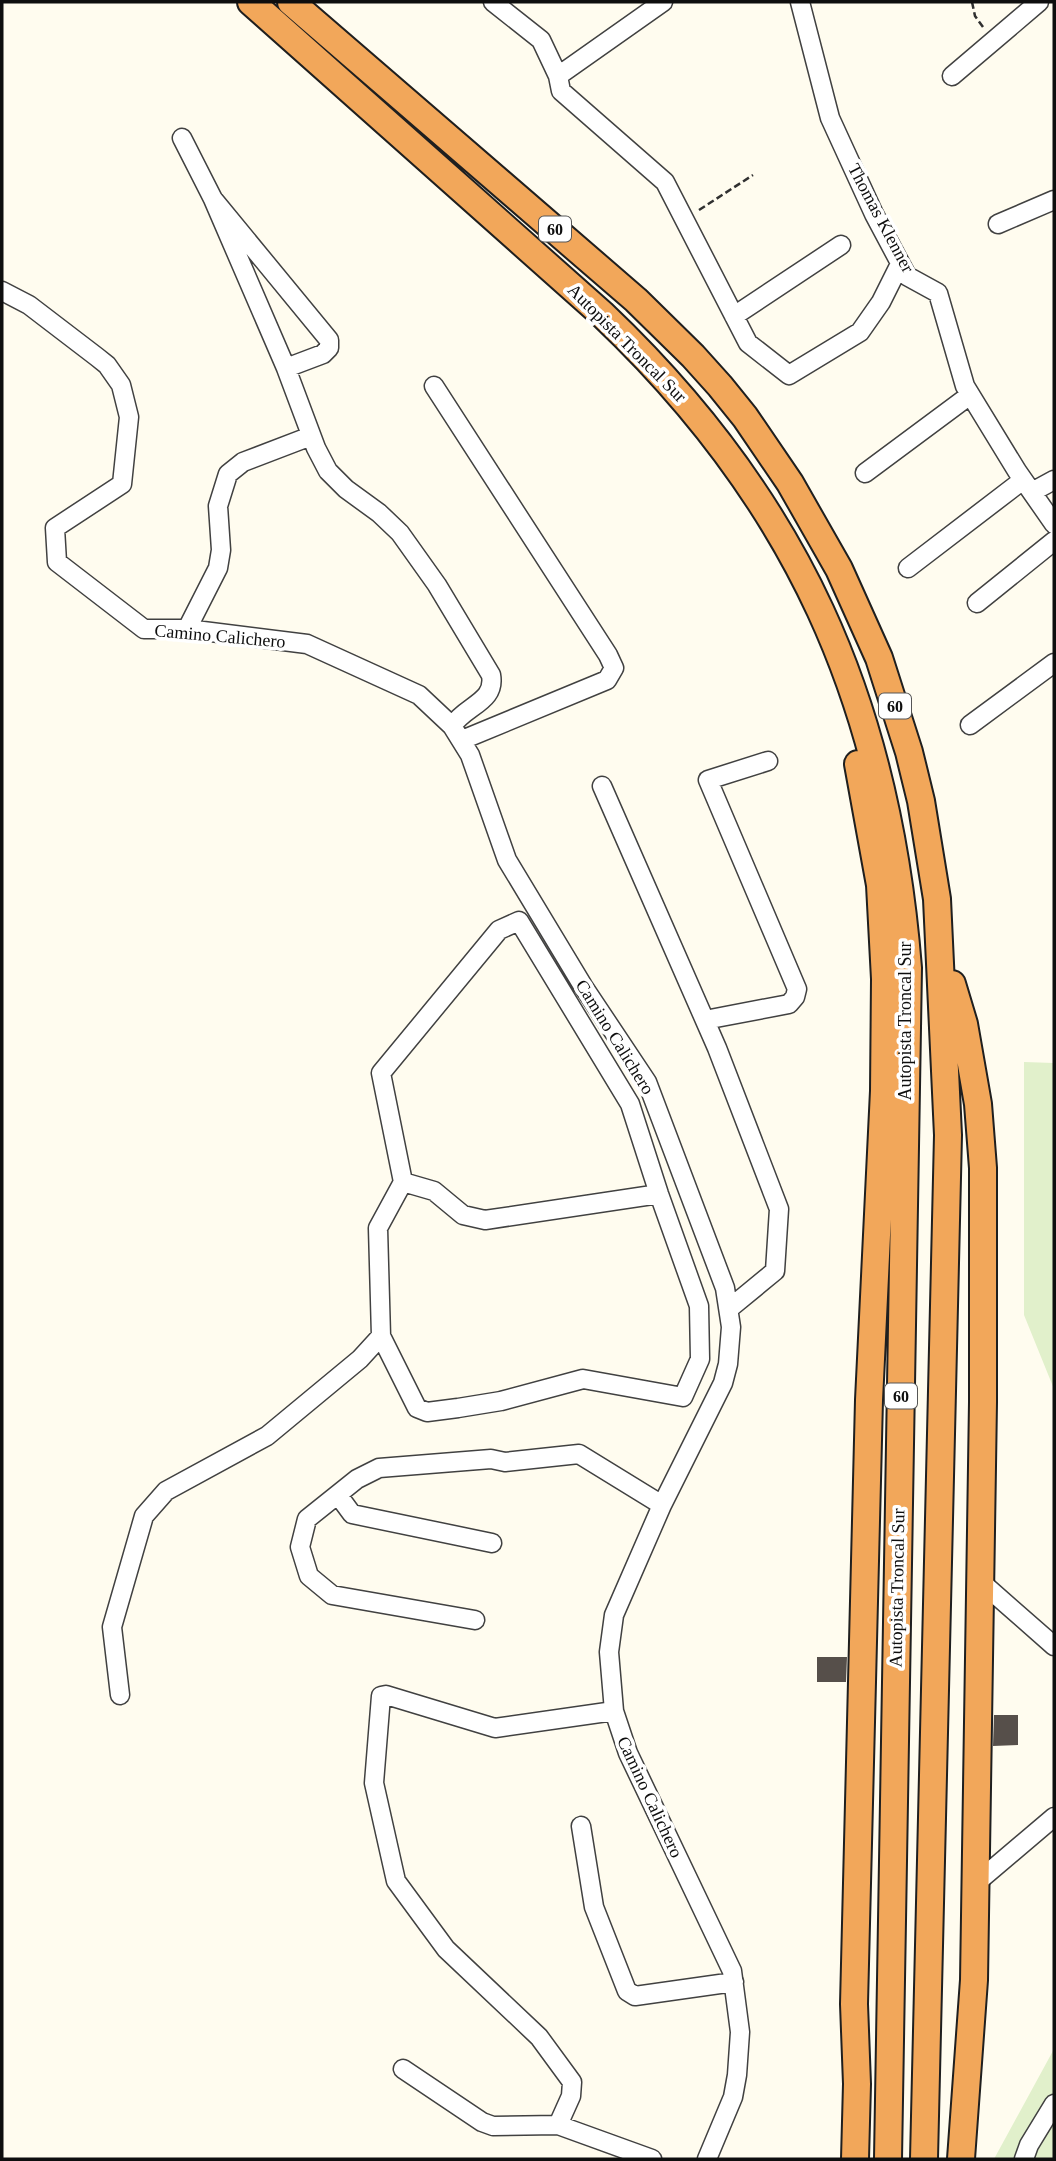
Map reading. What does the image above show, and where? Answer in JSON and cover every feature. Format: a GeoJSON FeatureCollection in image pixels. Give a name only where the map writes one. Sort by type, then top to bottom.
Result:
{"type":"FeatureCollection","features":[{"type":"Feature","properties":{"kind":"highway","name":"Autopista Troncal Sur"},"geometry":{"type":"LineString","coordinates":[[251,2],[602,314],[665,377],[722,446],[767,512],[796,561],[836,643],[862,719],[883,797],[899,882],[908,968],[888,2159]]}},
{"type":"Feature","properties":{"kind":"highway","name":"Autopista Troncal Sur"},"geometry":{"type":"LineString","coordinates":[[291,2],[656,318],[720,386],[768,450],[816,525],[874,647],[895,705],[921,801],[935,887],[941,948],[948,1135],[924,2159]]}},
{"type":"Feature","properties":{"kind":"highway"},"geometry":{"type":"LineString","coordinates":[[836,643],[880,885],[885,979],[884,1091],[869,1401],[855,1977],[855,2159]]}},
{"type":"Feature","properties":{"kind":"highway"},"geometry":{"type":"LineString","coordinates":[[941,948],[964,1024],[978,1104],[983,1168],[974,1980],[961,2159]]}},
{"type":"Feature","properties":{"kind":"street"},"geometry":{"type":"LineString","coordinates":[[493,2],[541,40],[558,76],[561,91],[666,183],[748,343],[789,375],[860,332],[881,302],[900,264]]}},
{"type":"Feature","properties":{"kind":"street"},"geometry":{"type":"LineString","coordinates":[[558,76],[663,2]]}},
{"type":"Feature","properties":{"kind":"street","name":"Thomas Klenner"},"geometry":{"type":"LineString","coordinates":[[800,2],[830,118],[874,214],[907,276],[938,293],[965,386],[1054,524]]}},
{"type":"Feature","properties":{"kind":"street"},"geometry":{"type":"LineString","coordinates":[[951,76],[1039,2]]}},
{"type":"Feature","properties":{"kind":"street"},"geometry":{"type":"LineString","coordinates":[[182,138],[213,198],[328,471],[400,533],[437,585],[491,676],[493,686],[488,697],[468,709],[457,733]]}},
{"type":"Feature","properties":{"kind":"street"},"geometry":{"type":"LineString","coordinates":[[213,198],[329,340],[329,348],[323,354],[286,368]]}},
{"type":"Feature","properties":{"kind":"street"},"geometry":{"type":"LineString","coordinates":[[998,225],[1054,200]]}},
{"type":"Feature","properties":{"kind":"street"},"geometry":{"type":"LineString","coordinates":[[734,316],[841,245]]}},
{"type":"Feature","properties":{"kind":"street","name":"Camino Calichero"},"geometry":{"type":"LineString","coordinates":[[2,290],[29,305],[107,365],[121,385],[128,406],[122,484],[55,528],[57,562],[144,629],[187,629],[307,644],[419,695],[457,733],[477,771],[508,860],[583,986],[647,1082],[719,1269],[730,1308],[731,1327],[728,1364],[723,1383],[662,1505],[614,1615],[608,1652],[614,1711],[628,1753],[732,1971],[740,2032],[737,2075],[733,2097],[707,2159]]}},
{"type":"Feature","properties":{"kind":"street"},"geometry":{"type":"LineString","coordinates":[[434,386],[614,668],[607,680],[457,733]]}},
{"type":"Feature","properties":{"kind":"street"},"geometry":{"type":"LineString","coordinates":[[865,472],[971,394]]}},
{"type":"Feature","properties":{"kind":"street"},"geometry":{"type":"LineString","coordinates":[[187,629],[218,568],[221,550],[218,506],[228,474],[243,462],[311,436]]}},
{"type":"Feature","properties":{"kind":"street"},"geometry":{"type":"LineString","coordinates":[[908,568],[1028,486],[1054,480]]}},
{"type":"Feature","properties":{"kind":"street"},"geometry":{"type":"LineString","coordinates":[[977,603],[1054,541]]}},
{"type":"Feature","properties":{"kind":"street"},"geometry":{"type":"LineString","coordinates":[[970,725],[1054,663]]}},
{"type":"Feature","properties":{"kind":"street"},"geometry":{"type":"LineString","coordinates":[[705,1020],[789,1004],[797,989],[708,780],[768,761]]}},
{"type":"Feature","properties":{"kind":"street"},"geometry":{"type":"LineString","coordinates":[[602,786],[705,1020],[779,1209],[775,1271],[730,1308]]}},
{"type":"Feature","properties":{"kind":"street"},"geometry":{"type":"LineString","coordinates":[[683,1397],[700,1359],[699,1306],[630,1104],[519,921],[499,930],[381,1073],[403,1182],[378,1228],[381,1336],[417,1408],[427,1412],[501,1401],[583,1379],[683,1397],[710,1409]]}},
{"type":"Feature","properties":{"kind":"street"},"geometry":{"type":"LineString","coordinates":[[403,1182],[434,1191],[463,1215],[485,1220],[659,1194]]}},
{"type":"Feature","properties":{"kind":"street"},"geometry":{"type":"LineString","coordinates":[[120,1695],[111,1628],[144,1516],[166,1491],[267,1436],[360,1359],[381,1336]]}},
{"type":"Feature","properties":{"kind":"street"},"geometry":{"type":"LineString","coordinates":[[475,1620],[332,1595],[309,1576],[300,1547],[307,1520],[357,1479],[379,1468],[491,1459],[505,1462],[579,1454],[662,1505]]}},
{"type":"Feature","properties":{"kind":"street"},"geometry":{"type":"LineString","coordinates":[[338,1495],[352,1514],[492,1543]]}},
{"type":"Feature","properties":{"kind":"street"},"geometry":{"type":"LineString","coordinates":[[980,1581],[1054,1646]]}},
{"type":"Feature","properties":{"kind":"street"},"geometry":{"type":"LineString","coordinates":[[558,2125],[571,2096],[572,2082],[539,2037],[446,1949],[397,1881],[374,1783],[382,1696],[495,1728],[614,1711]]}},
{"type":"Feature","properties":{"kind":"street"},"geometry":{"type":"LineString","coordinates":[[975,1884],[1054,1817]]}},
{"type":"Feature","properties":{"kind":"street"},"geometry":{"type":"LineString","coordinates":[[581,1826],[593,1907],[626,1991],[635,1996],[734,1982]]}},
{"type":"Feature","properties":{"kind":"street"},"geometry":{"type":"LineString","coordinates":[[403,2069],[482,2122],[493,2126],[558,2125],[652,2159]]}},
{"type":"Feature","properties":{"kind":"street"},"geometry":{"type":"LineString","coordinates":[[1024,2159],[1029,2145],[1054,2104]]}},
{"type":"Feature","properties":{"kind":"path"},"geometry":{"type":"LineString","coordinates":[[972,2],[975,16],[993,41]]}},
{"type":"Feature","properties":{"kind":"path"},"geometry":{"type":"LineString","coordinates":[[684,219],[754,175]]}},
{"type":"Feature","properties":{"kind":"green space"},"geometry":{"type":"Polygon","coordinates":[[[1024,1062],[1054,1063],[1054,1389],[1024,1315],[1024,1062]]]}},
{"type":"Feature","properties":{"kind":"green space"},"geometry":{"type":"Polygon","coordinates":[[[1054,2049],[1054,2159],[994,2159],[1054,2049]]]}},
{"type":"Feature","properties":{"kind":"building"},"geometry":{"type":"Polygon","coordinates":[[[817,1657],[847,1657],[846,1682],[817,1682],[817,1657]]]}},
{"type":"Feature","properties":{"kind":"building"},"geometry":{"type":"Polygon","coordinates":[[[994,1715],[1018,1715],[1018,1745],[993,1746],[994,1715]]]}}]}
